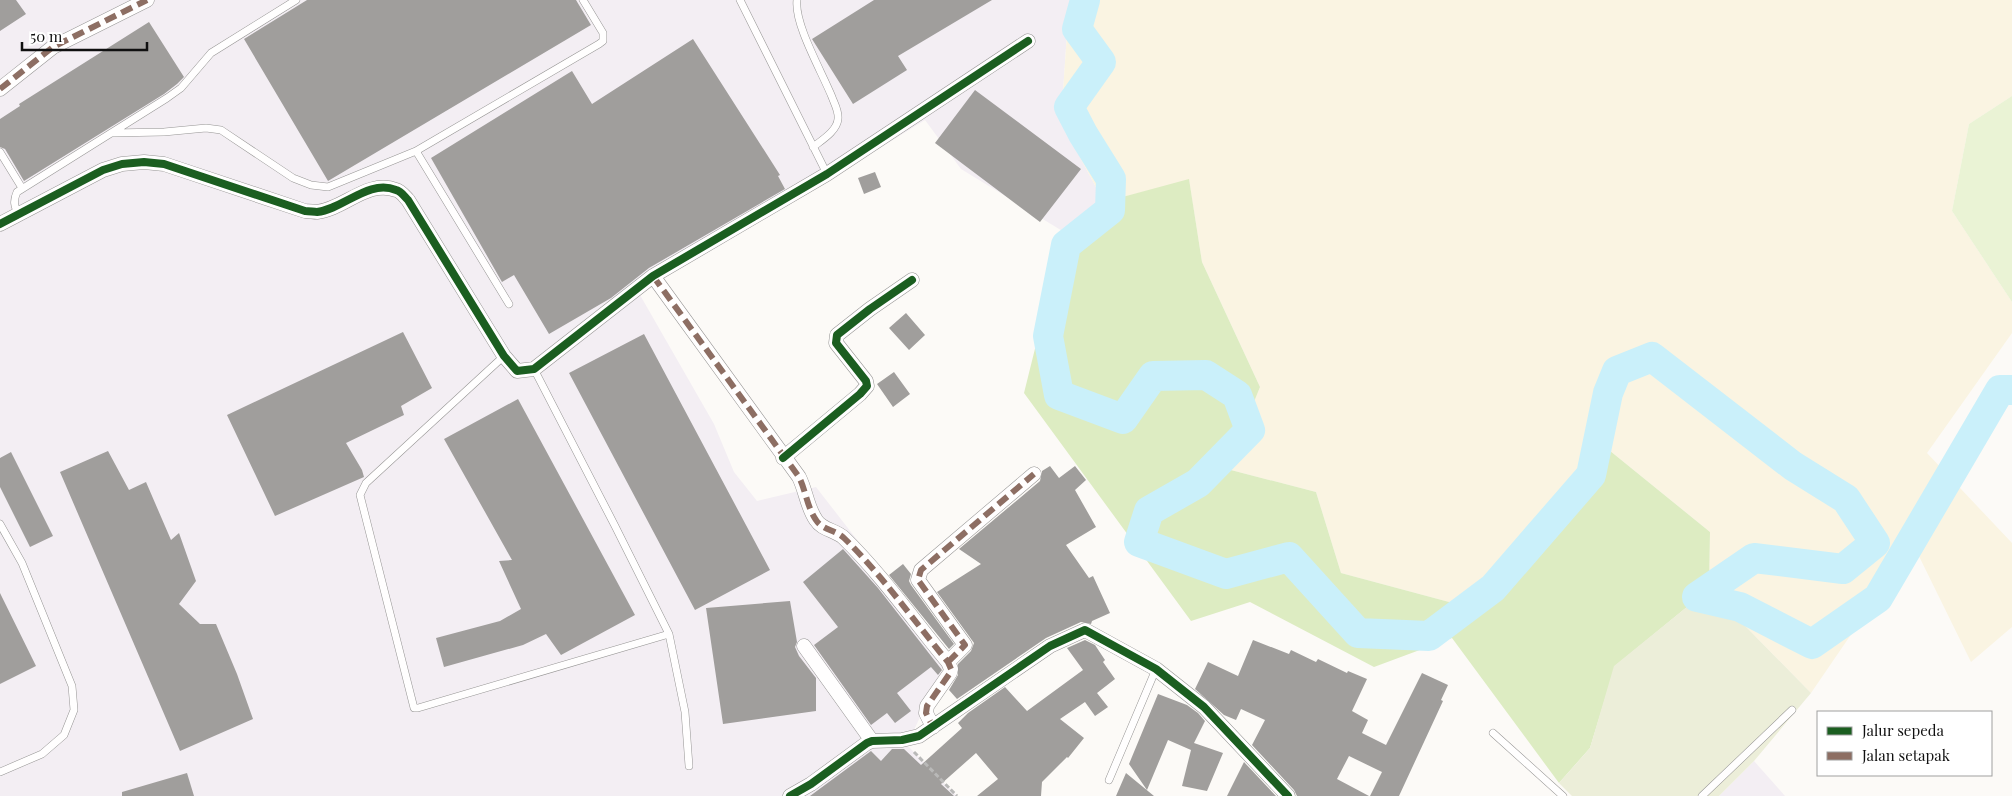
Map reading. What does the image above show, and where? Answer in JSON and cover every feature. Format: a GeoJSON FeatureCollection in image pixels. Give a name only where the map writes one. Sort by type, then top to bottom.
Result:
{"type":"FeatureCollection","features":[{"type":"Feature","properties":{"kind":"street"},"geometry":{"type":"LineString","coordinates":[[0,89],[53,47],[147,0]]}},
{"type":"Feature","properties":{"kind":"street"},"geometry":{"type":"LineString","coordinates":[[0,224],[103,170],[122,164],[144,162],[164,164],[305,210],[317,212],[328,209],[368,190],[382,187],[398,190],[408,200],[504,356],[517,371],[534,369],[653,276],[827,174],[1028,41]]}},
{"type":"Feature","properties":{"kind":"street"},"geometry":{"type":"LineString","coordinates":[[653,276],[783,458],[799,477],[817,522],[823,527],[834,530],[843,537],[875,572],[948,662],[951,669],[950,673],[927,706],[926,713],[933,727]]}},
{"type":"Feature","properties":{"kind":"street"},"geometry":{"type":"LineString","coordinates":[[783,458],[860,394],[867,386],[866,381],[836,343],[837,335],[912,280]]}},
{"type":"Feature","properties":{"kind":"street"},"geometry":{"type":"LineString","coordinates":[[948,662],[965,645],[917,576],[935,557],[1034,474]]}},
{"type":"Feature","properties":{"kind":"street"},"geometry":{"type":"LineString","coordinates":[[790,796],[806,788],[872,741],[911,739],[933,727],[1050,646],[1083,631],[1088,631],[1156,669],[1204,707],[1288,796]]}},
{"type":"Feature","properties":{"kind":"street"},"geometry":{"type":"LineString","coordinates":[[804,646],[872,741]]}},
{"type":"Feature","properties":{"kind":"lane"},"geometry":{"type":"LineString","coordinates":[[18,215],[14,208],[14,199],[17,192],[22,188],[181,88],[212,52],[296,0]]}},
{"type":"Feature","properties":{"kind":"lane"},"geometry":{"type":"LineString","coordinates":[[112,133],[164,132],[206,128],[221,130],[293,178],[311,185],[328,187],[416,151],[603,41],[603,33],[583,0]]}},
{"type":"Feature","properties":{"kind":"lane"},"geometry":{"type":"LineString","coordinates":[[740,0],[827,174]]}},
{"type":"Feature","properties":{"kind":"lane"},"geometry":{"type":"LineString","coordinates":[[797,0],[796,6],[800,23],[837,111],[838,119],[836,126],[814,147]]}},
{"type":"Feature","properties":{"kind":"lane"},"geometry":{"type":"LineString","coordinates":[[416,151],[509,304]]}},
{"type":"Feature","properties":{"kind":"lane"},"geometry":{"type":"LineString","coordinates":[[0,152],[22,188]]}},
{"type":"Feature","properties":{"kind":"lane"},"geometry":{"type":"LineString","coordinates":[[504,356],[366,483],[360,495],[414,708],[669,634]]}},
{"type":"Feature","properties":{"kind":"lane"},"geometry":{"type":"LineString","coordinates":[[534,369],[616,526],[669,634],[685,712],[689,766]]}},
{"type":"Feature","properties":{"kind":"lane"},"geometry":{"type":"LineString","coordinates":[[0,524],[22,563],[72,686],[74,710],[64,735],[42,754],[0,772]]}},
{"type":"Feature","properties":{"kind":"lane"},"geometry":{"type":"LineString","coordinates":[[1109,780],[1156,669]]}},
{"type":"Feature","properties":{"kind":"lane"},"geometry":{"type":"LineString","coordinates":[[1702,796],[1792,710]]}},
{"type":"Feature","properties":{"kind":"lane"},"geometry":{"type":"LineString","coordinates":[[1494,733],[1563,796]]}},
{"type":"Feature","properties":{"kind":"path"},"geometry":{"type":"LineString","coordinates":[[902,740],[957,796]]}},
{"type":"Feature","properties":{"kind":"shaded area"},"geometry":{"type":"Polygon","coordinates":[[[0,0],[1071,0],[1069,3],[1061,122],[1104,202],[1064,232],[961,169],[925,120],[830,179],[717,240],[640,295],[714,424],[734,472],[757,501],[816,487],[948,657],[907,745],[957,796],[0,796],[0,0]]]}},
{"type":"Feature","properties":{"kind":"shaded area"},"geometry":{"type":"Polygon","coordinates":[[[1071,0],[2012,0],[2012,96],[1969,124],[1952,211],[2012,302],[2012,333],[1927,453],[2012,543],[2012,627],[1971,662],[1913,544],[1811,693],[1709,589],[1710,532],[1604,446],[1464,606],[1341,573],[1316,492],[1227,469],[1260,387],[1202,262],[1189,180],[1104,202],[1061,122],[1069,3],[1071,0]]]}},
{"type":"Feature","properties":{"kind":"shaded area"},"geometry":{"type":"Polygon","coordinates":[[[1754,761],[1785,796],[1719,796],[1754,761]]]}},
{"type":"Feature","properties":{"kind":"green space"},"geometry":{"type":"Polygon","coordinates":[[[2012,96],[2012,302],[1952,211],[1969,124],[2012,96]]]}},
{"type":"Feature","properties":{"kind":"green space"},"geometry":{"type":"Polygon","coordinates":[[[1189,179],[1202,262],[1260,387],[1227,469],[1316,492],[1341,573],[1464,606],[1604,446],[1710,532],[1709,589],[1615,666],[1590,748],[1559,783],[1452,638],[1374,667],[1250,602],[1191,621],[1024,393],[1064,232],[1104,202],[1189,179]]]}},
{"type":"Feature","properties":{"kind":"green space"},"geometry":{"type":"Polygon","coordinates":[[[1709,589],[1811,693],[1754,761],[1719,796],[1572,796],[1559,783],[1590,748],[1614,666],[1709,589]]]}},
{"type":"Feature","properties":{"kind":"building"},"geometry":{"type":"Polygon","coordinates":[[[0,0],[16,0],[26,14],[0,31],[0,0]]]}},
{"type":"Feature","properties":{"kind":"building"},"geometry":{"type":"Polygon","coordinates":[[[307,0],[576,0],[591,25],[328,181],[244,39],[307,0]]]}},
{"type":"Feature","properties":{"kind":"building"},"geometry":{"type":"Polygon","coordinates":[[[874,0],[992,0],[898,56],[907,70],[853,104],[812,39],[874,0]]]}},
{"type":"Feature","properties":{"kind":"building"},"geometry":{"type":"Polygon","coordinates":[[[149,22],[184,77],[164,94],[24,181],[5,149],[0,147],[0,119],[20,106],[19,104],[149,22]]]}},
{"type":"Feature","properties":{"kind":"building"},"geometry":{"type":"Polygon","coordinates":[[[693,39],[780,175],[778,176],[785,189],[649,268],[611,298],[549,334],[514,275],[502,282],[431,158],[572,71],[592,104],[693,39]]]}},
{"type":"Feature","properties":{"kind":"building"},"geometry":{"type":"Polygon","coordinates":[[[975,90],[1081,169],[1040,222],[935,143],[975,90]]]}},
{"type":"Feature","properties":{"kind":"building"},"geometry":{"type":"Polygon","coordinates":[[[875,172],[881,187],[864,194],[858,178],[875,172]]]}},
{"type":"Feature","properties":{"kind":"building"},"geometry":{"type":"Polygon","coordinates":[[[906,313],[925,335],[909,350],[889,328],[906,313]]]}},
{"type":"Feature","properties":{"kind":"building"},"geometry":{"type":"Polygon","coordinates":[[[403,332],[432,388],[401,406],[404,415],[346,443],[362,470],[364,477],[275,516],[227,415],[403,332]]]}},
{"type":"Feature","properties":{"kind":"building"},"geometry":{"type":"Polygon","coordinates":[[[644,334],[770,570],[695,610],[569,373],[644,334]]]}},
{"type":"Feature","properties":{"kind":"building"},"geometry":{"type":"Polygon","coordinates":[[[894,372],[910,394],[893,407],[877,384],[894,372]]]}},
{"type":"Feature","properties":{"kind":"building"},"geometry":{"type":"Polygon","coordinates":[[[518,399],[635,615],[561,655],[546,634],[523,645],[444,667],[436,638],[500,621],[521,609],[499,561],[512,560],[444,439],[518,399]]]}},
{"type":"Feature","properties":{"kind":"building"},"geometry":{"type":"Polygon","coordinates":[[[108,451],[129,490],[146,482],[171,540],[179,533],[196,581],[179,604],[200,624],[216,624],[253,719],[180,751],[60,472],[108,451]]]}},
{"type":"Feature","properties":{"kind":"building"},"geometry":{"type":"Polygon","coordinates":[[[11,452],[53,536],[30,547],[0,487],[0,458],[11,452]]]}},
{"type":"Feature","properties":{"kind":"building"},"geometry":{"type":"Polygon","coordinates":[[[1050,466],[1059,478],[1075,466],[1086,480],[1075,490],[1096,527],[1066,545],[1089,578],[1093,576],[1110,613],[1092,621],[1091,624],[1081,622],[1046,638],[957,699],[949,690],[958,675],[958,664],[971,651],[974,643],[937,592],[981,564],[959,549],[1040,481],[1042,471],[1050,466]]]}},
{"type":"Feature","properties":{"kind":"building"},"geometry":{"type":"Polygon","coordinates":[[[843,549],[878,588],[942,670],[938,675],[931,667],[897,693],[911,711],[895,723],[887,713],[871,725],[814,645],[838,627],[803,582],[843,549]]]}},
{"type":"Feature","properties":{"kind":"building"},"geometry":{"type":"Polygon","coordinates":[[[903,564],[911,574],[909,581],[911,585],[954,644],[949,649],[889,575],[903,564]]]}},
{"type":"Feature","properties":{"kind":"building"},"geometry":{"type":"Polygon","coordinates":[[[0,593],[36,666],[0,684],[0,593]]]}},
{"type":"Feature","properties":{"kind":"building"},"geometry":{"type":"Polygon","coordinates":[[[790,601],[797,642],[795,647],[799,656],[816,678],[816,711],[723,724],[706,608],[790,601]]]}},
{"type":"Feature","properties":{"kind":"building"},"geometry":{"type":"Polygon","coordinates":[[[1085,640],[1095,645],[1105,660],[1103,662],[1115,679],[1097,693],[1108,707],[1095,716],[1085,702],[1060,719],[1084,738],[1068,758],[1042,782],[1041,796],[977,796],[998,779],[976,753],[941,784],[954,796],[810,796],[871,751],[881,761],[892,749],[904,749],[921,765],[962,728],[958,723],[968,713],[1005,687],[1027,711],[1083,670],[1067,648],[1085,640]]]}},
{"type":"Feature","properties":{"kind":"building"},"geometry":{"type":"Polygon","coordinates":[[[1253,640],[1289,654],[1291,650],[1316,662],[1318,659],[1347,673],[1348,671],[1367,679],[1352,711],[1368,720],[1362,733],[1386,745],[1422,673],[1448,685],[1441,700],[1443,701],[1399,796],[1370,796],[1382,772],[1349,756],[1337,779],[1369,796],[1297,796],[1294,790],[1252,745],[1265,720],[1241,709],[1236,720],[1224,715],[1195,689],[1208,662],[1238,676],[1253,640]]]}},
{"type":"Feature","properties":{"kind":"building"},"geometry":{"type":"Polygon","coordinates":[[[1158,694],[1187,705],[1198,713],[1205,721],[1194,743],[1223,753],[1207,791],[1182,786],[1191,750],[1168,740],[1147,790],[1129,764],[1158,694]]]}},
{"type":"Feature","properties":{"kind":"building"},"geometry":{"type":"Polygon","coordinates":[[[1244,762],[1276,796],[1227,796],[1244,762]]]}},
{"type":"Feature","properties":{"kind":"building"},"geometry":{"type":"Polygon","coordinates":[[[187,773],[194,796],[122,796],[122,792],[187,773]]]}},
{"type":"Feature","properties":{"kind":"building"},"geometry":{"type":"Polygon","coordinates":[[[1126,773],[1154,796],[1116,796],[1126,773]]]}},
{"type":"Feature","properties":{"kind":"waterway"},"geometry":{"type":"LineString","coordinates":[[1085,0],[1077,29],[1101,62],[1069,107],[1083,134],[1111,179],[1110,210],[1066,245],[1048,336],[1059,395],[1123,419],[1153,376],[1206,375],[1237,395],[1250,430],[1198,483],[1149,511],[1139,542],[1226,574],[1289,557],[1358,633],[1429,636],[1493,588],[1591,475],[1608,393],[1617,371],[1652,357],[1793,466],[1846,499],[1875,543],[1843,569],[1754,558],[1697,597],[1740,607],[1812,644],[1878,598],[2000,390],[2012,390]]}},
{"type":"Feature","properties":{"kind":"marked path"},"geometry":{"type":"LineString","coordinates":[[0,89],[53,47],[147,0]]}},
{"type":"Feature","properties":{"kind":"marked path"},"geometry":{"type":"LineString","coordinates":[[653,276],[799,477],[816,520],[822,526],[841,535],[858,552],[948,662],[951,669],[950,673],[927,706],[926,713],[933,727]]}},
{"type":"Feature","properties":{"kind":"marked path"},"geometry":{"type":"LineString","coordinates":[[948,662],[965,645],[918,580],[921,570],[1034,474]]}},
{"type":"Feature","properties":{"kind":"cycle path"},"geometry":{"type":"LineString","coordinates":[[0,224],[103,170],[122,164],[144,162],[164,164],[305,211],[317,212],[327,210],[376,188],[396,190],[408,200],[504,356],[517,371],[534,369],[653,276],[827,174],[1028,41]]}},
{"type":"Feature","properties":{"kind":"cycle path"},"geometry":{"type":"LineString","coordinates":[[783,458],[860,394],[867,386],[866,381],[836,343],[837,335],[912,280]]}},
{"type":"Feature","properties":{"kind":"cycle path"},"geometry":{"type":"LineString","coordinates":[[790,796],[811,784],[867,743],[872,741],[902,740],[919,736],[1050,646],[1085,630],[1156,669],[1204,707],[1288,796]]}}]}
